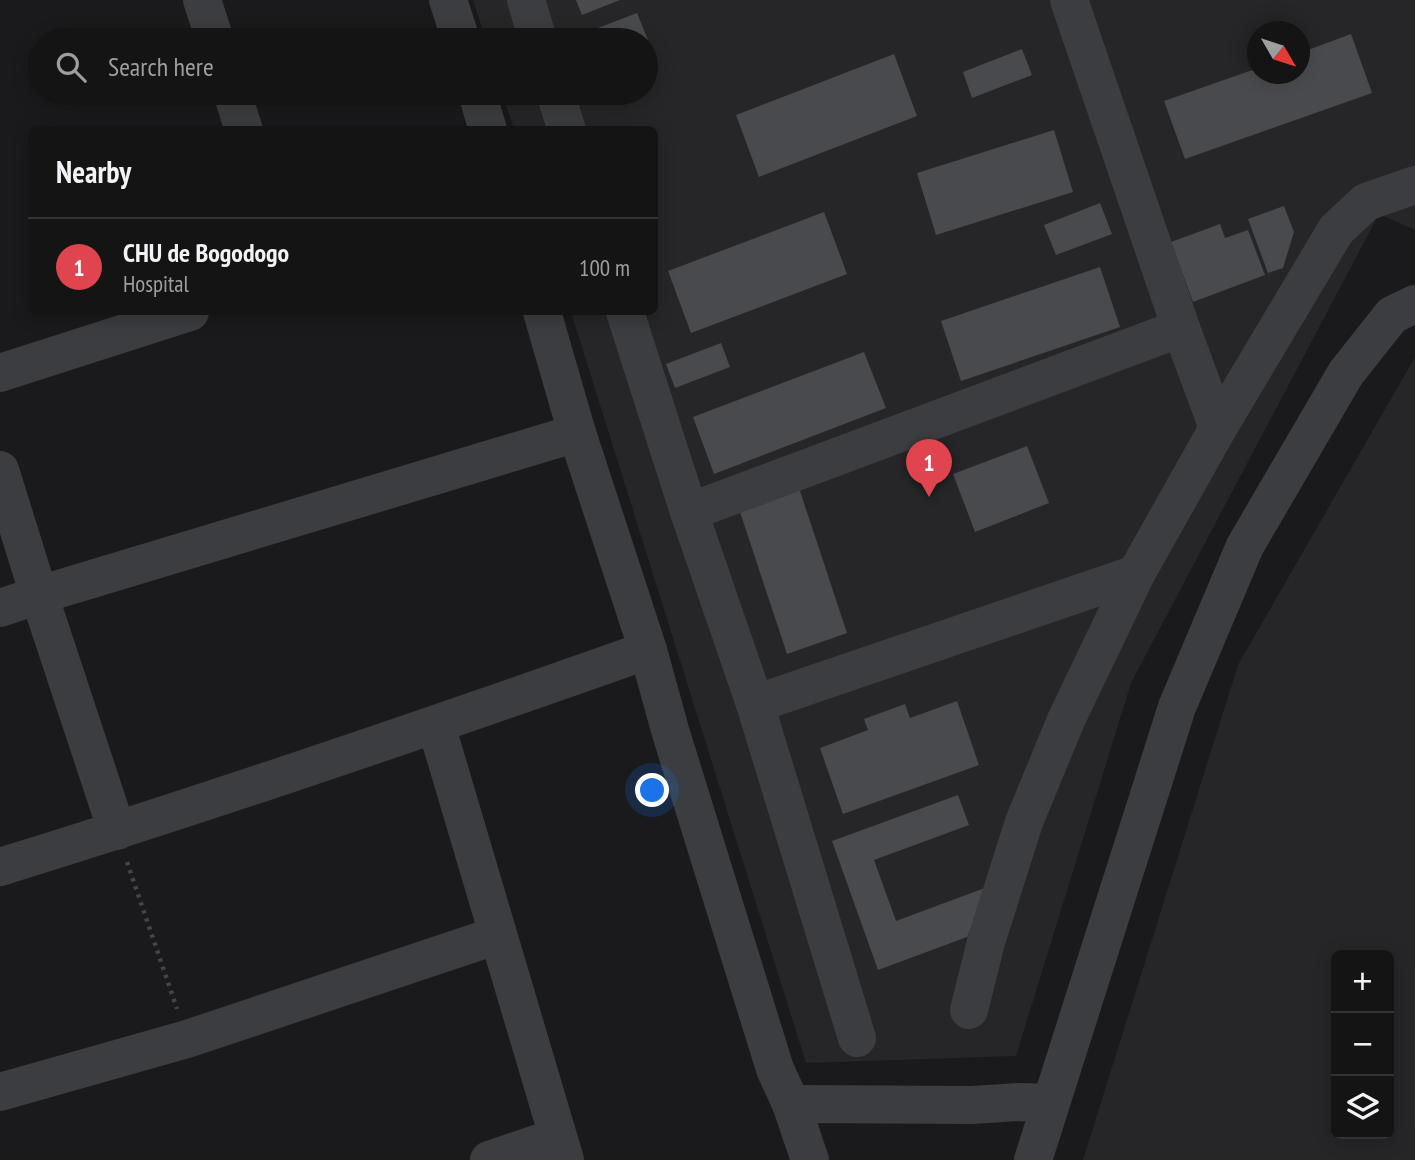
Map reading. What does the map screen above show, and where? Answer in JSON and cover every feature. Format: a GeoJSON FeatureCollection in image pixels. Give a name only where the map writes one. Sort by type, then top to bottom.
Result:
{"type":"FeatureCollection","features":[{"type":"Feature","properties":{"kind":"street"},"geometry":{"type":"LineString","coordinates":[[202,0],[211,28]]}},
{"type":"Feature","properties":{"kind":"street"},"geometry":{"type":"LineString","coordinates":[[448,0],[457,28]]}},
{"type":"Feature","properties":{"kind":"street"},"geometry":{"type":"LineString","coordinates":[[526,0],[534,28]]}},
{"type":"Feature","properties":{"kind":"street"},"geometry":{"type":"LineString","coordinates":[[1069,0],[1218,428]]}},
{"type":"Feature","properties":{"kind":"street"},"geometry":{"type":"LineString","coordinates":[[236,105],[243,126]]}},
{"type":"Feature","properties":{"kind":"street"},"geometry":{"type":"LineString","coordinates":[[481,105],[487,126]]}},
{"type":"Feature","properties":{"kind":"street"},"geometry":{"type":"LineString","coordinates":[[559,105],[566,126]]}},
{"type":"Feature","properties":{"kind":"street"},"geometry":{"type":"LineString","coordinates":[[969,1010],[986,942],[1024,822],[1066,720],[1136,574],[1218,428],[1336,230],[1366,202],[1415,185]]}},
{"type":"Feature","properties":{"kind":"street"},"geometry":{"type":"LineString","coordinates":[[1032,1160],[1177,707],[1245,546],[1346,373],[1392,315],[1415,304]]}},
{"type":"Feature","properties":{"kind":"street"},"geometry":{"type":"LineString","coordinates":[[0,373],[181,315]]}},
{"type":"Feature","properties":{"kind":"street"},"geometry":{"type":"LineString","coordinates":[[543,315],[775,1069],[791,1104],[810,1160]]}},
{"type":"Feature","properties":{"kind":"street"},"geometry":{"type":"LineString","coordinates":[[626,315],[689,512],[755,704],[857,1038]]}},
{"type":"Feature","properties":{"kind":"street"},"geometry":{"type":"LineString","coordinates":[[689,512],[1181,328]]}},
{"type":"Feature","properties":{"kind":"street"},"geometry":{"type":"LineString","coordinates":[[0,608],[38,594],[577,433]]}},
{"type":"Feature","properties":{"kind":"street"},"geometry":{"type":"LineString","coordinates":[[0,470],[117,831]]}},
{"type":"Feature","properties":{"kind":"street"},"geometry":{"type":"LineString","coordinates":[[755,704],[1136,574]]}},
{"type":"Feature","properties":{"kind":"street"},"geometry":{"type":"LineString","coordinates":[[0,867],[436,725],[648,650]]}},
{"type":"Feature","properties":{"kind":"street"},"geometry":{"type":"LineString","coordinates":[[436,725],[561,1148],[489,1160]]}},
{"type":"Feature","properties":{"kind":"street"},"geometry":{"type":"LineString","coordinates":[[0,1091],[187,1039],[498,935]]}},
{"type":"Feature","properties":{"kind":"street"},"geometry":{"type":"LineString","coordinates":[[791,1104],[1050,1103]]}},
{"type":"Feature","properties":{"kind":"path"},"geometry":{"type":"LineString","coordinates":[[117,831],[187,1039]]}},
{"type":"Feature","properties":{"kind":"shaded area"},"geometry":{"type":"Polygon","coordinates":[[[473,0],[1415,0],[1415,230],[1379,214],[1131,683],[1016,1056],[806,1063],[572,315],[658,315],[658,126],[513,126],[506,105],[658,105],[658,28],[482,28],[473,0]]]}},
{"type":"Feature","properties":{"kind":"shaded area"},"geometry":{"type":"Polygon","coordinates":[[[1415,357],[1415,1160],[1083,1160],[1238,665],[1415,357]]]}},
{"type":"Feature","properties":{"kind":"building"},"geometry":{"type":"Polygon","coordinates":[[[576,0],[620,0],[582,15],[576,0]]]}},
{"type":"Feature","properties":{"kind":"building"},"geometry":{"type":"Polygon","coordinates":[[[637,13],[643,28],[598,28],[637,13]]]}},
{"type":"Feature","properties":{"kind":"building"},"geometry":{"type":"Polygon","coordinates":[[[1351,34],[1372,93],[1185,159],[1164,101],[1247,72],[1247,84],[1310,84],[1310,49],[1351,34]]]}},
{"type":"Feature","properties":{"kind":"building"},"geometry":{"type":"Polygon","coordinates":[[[1022,49],[1032,75],[972,98],[963,72],[1022,49]]]}},
{"type":"Feature","properties":{"kind":"building"},"geometry":{"type":"Polygon","coordinates":[[[894,54],[917,116],[759,177],[736,115],[894,54]]]}},
{"type":"Feature","properties":{"kind":"building"},"geometry":{"type":"Polygon","coordinates":[[[1054,130],[1073,192],[936,235],[917,173],[1054,130]]]}},
{"type":"Feature","properties":{"kind":"building"},"geometry":{"type":"Polygon","coordinates":[[[1100,203],[1112,234],[1056,255],[1044,225],[1100,203]]]}},
{"type":"Feature","properties":{"kind":"building"},"geometry":{"type":"Polygon","coordinates":[[[1284,206],[1294,232],[1283,268],[1268,273],[1248,219],[1284,206]]]}},
{"type":"Feature","properties":{"kind":"building"},"geometry":{"type":"Polygon","coordinates":[[[824,212],[847,274],[691,333],[668,271],[824,212]]]}},
{"type":"Feature","properties":{"kind":"building"},"geometry":{"type":"Polygon","coordinates":[[[1220,224],[1225,238],[1248,230],[1265,275],[1193,302],[1171,242],[1220,224]]]}},
{"type":"Feature","properties":{"kind":"building"},"geometry":{"type":"Polygon","coordinates":[[[1100,267],[1120,327],[961,381],[941,321],[1100,267]]]}},
{"type":"Feature","properties":{"kind":"building"},"geometry":{"type":"Polygon","coordinates":[[[721,343],[730,367],[675,388],[666,364],[721,343]]]}},
{"type":"Feature","properties":{"kind":"building"},"geometry":{"type":"Polygon","coordinates":[[[864,352],[886,408],[714,474],[693,417],[864,352]]]}},
{"type":"Feature","properties":{"kind":"building"},"geometry":{"type":"Polygon","coordinates":[[[1027,446],[1049,503],[975,532],[953,474],[1027,446]]]}},
{"type":"Feature","properties":{"kind":"building"},"geometry":{"type":"Polygon","coordinates":[[[799,488],[847,633],[787,654],[739,509],[799,488]]]}},
{"type":"Feature","properties":{"kind":"building"},"geometry":{"type":"Polygon","coordinates":[[[957,701],[979,765],[843,814],[820,748],[868,730],[864,719],[905,704],[910,718],[957,701]]]}},
{"type":"Feature","properties":{"kind":"building"},"geometry":{"type":"Polygon","coordinates":[[[958,795],[969,825],[874,860],[896,921],[990,886],[967,937],[878,970],[832,841],[958,795]]]}},
{"type":"Feature","properties":{"kind":"place","name":"CHU de Bogodogo"},"geometry":{"type":"Point","coordinates":[929,497]}}]}
